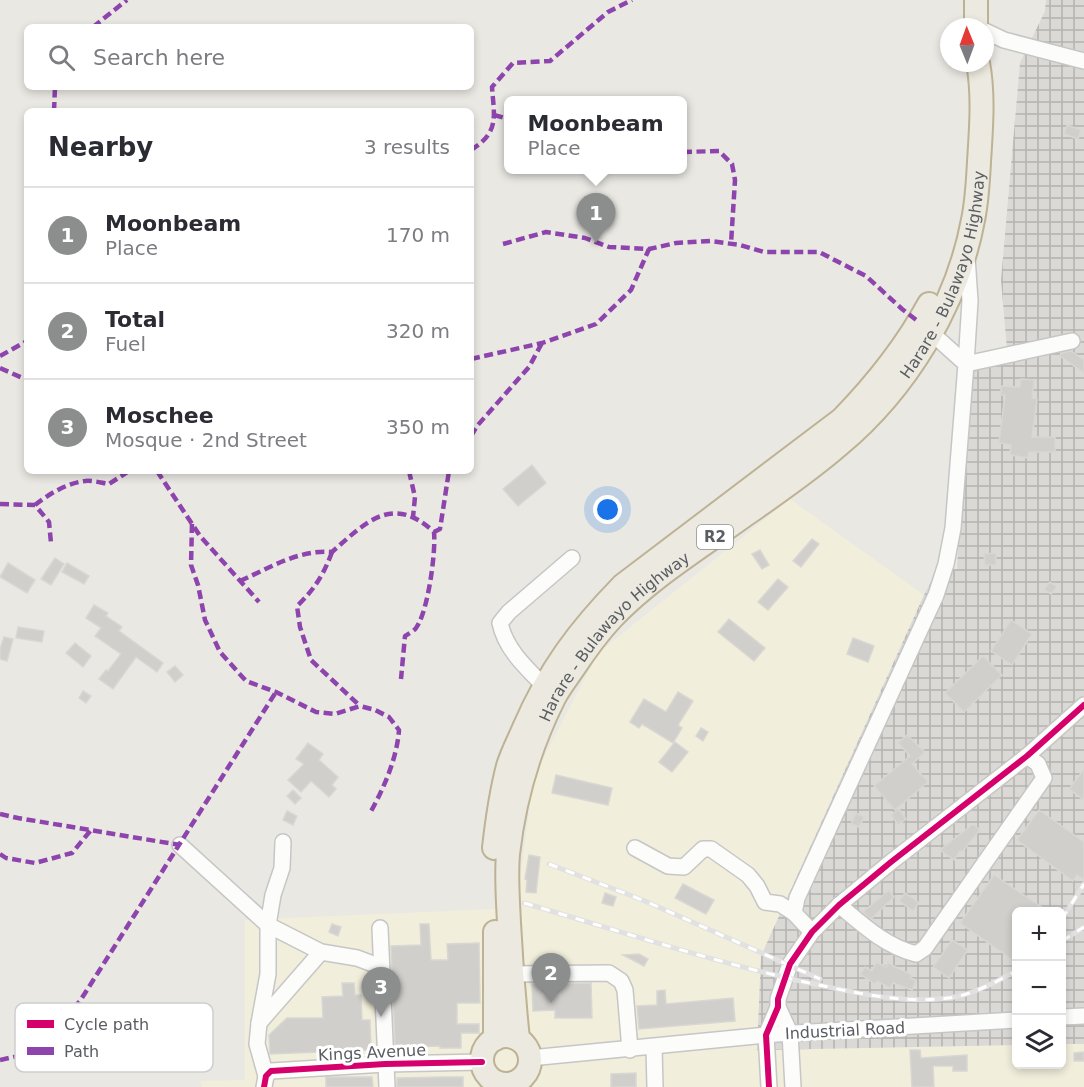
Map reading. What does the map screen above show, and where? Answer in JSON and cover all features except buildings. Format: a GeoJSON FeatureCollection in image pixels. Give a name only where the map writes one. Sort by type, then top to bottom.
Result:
{"type":"FeatureCollection","features":[{"type":"Feature","properties":{"kind":"highway"},"geometry":{"type":"LineString","coordinates":[[976,0],[976,18]]}},
{"type":"Feature","properties":{"kind":"highway","name":"Harare - Bulawayo Highway"},"geometry":{"type":"LineString","coordinates":[[925,327],[961,219],[968,148],[970,72]]}},
{"type":"Feature","properties":{"kind":"highway","name":"Harare - Bulawayo Highway"},"geometry":{"type":"LineString","coordinates":[[525,1064],[503,974],[494,850],[499,807],[508,764],[535,702],[549,692],[560,658],[623,585],[842,419],[871,390],[925,327],[950,293],[966,252],[974,219],[978,186],[980,72]]}},
{"type":"Feature","properties":{"kind":"highway","name":"Harare - Bulawayo Highway"},"geometry":{"type":"LineString","coordinates":[[483,1062],[484,1050],[495,1039],[503,974]]}},
{"type":"Feature","properties":{"kind":"highway"},"geometry":{"type":"LineString","coordinates":[[483,1062],[486,1073],[499,1085],[514,1082],[525,1064],[503,1036],[495,1039]]}},
{"type":"Feature","properties":{"kind":"street"},"geometry":{"type":"LineString","coordinates":[[969,0],[974,18]]}},
{"type":"Feature","properties":{"kind":"street"},"geometry":{"type":"LineString","coordinates":[[994,35],[1004,40],[1084,61]]}},
{"type":"Feature","properties":{"kind":"street"},"geometry":{"type":"LineString","coordinates":[[794,913],[798,898],[936,595],[946,564],[953,528],[966,364],[970,286],[966,252]]}},
{"type":"Feature","properties":{"kind":"street"},"geometry":{"type":"LineString","coordinates":[[925,327],[966,364]]}},
{"type":"Feature","properties":{"kind":"street"},"geometry":{"type":"LineString","coordinates":[[966,364],[1072,341]]}},
{"type":"Feature","properties":{"kind":"street"},"geometry":{"type":"LineString","coordinates":[[549,692],[521,662],[503,637],[500,623],[509,612],[572,558]]}},
{"type":"Feature","properties":{"kind":"street"},"geometry":{"type":"LineString","coordinates":[[769,1087],[766,1035],[778,1007],[778,999],[790,964],[812,932],[839,905],[1027,756],[1084,705]]}},
{"type":"Feature","properties":{"kind":"street"},"geometry":{"type":"LineString","coordinates":[[839,905],[873,933],[900,950],[916,954],[925,948],[1044,778],[1038,764],[1027,756]]}},
{"type":"Feature","properties":{"kind":"street"},"geometry":{"type":"LineString","coordinates":[[265,1082],[257,1044],[258,1023],[268,974],[268,925],[273,895],[282,868],[283,842]]}},
{"type":"Feature","properties":{"kind":"street"},"geometry":{"type":"LineString","coordinates":[[180,845],[268,925],[321,952],[357,958],[381,967]]}},
{"type":"Feature","properties":{"kind":"street"},"geometry":{"type":"LineString","coordinates":[[635,848],[668,866],[684,867],[703,849],[711,849],[748,876],[757,886],[765,902],[780,904],[794,913],[812,932]]}},
{"type":"Feature","properties":{"kind":"street"},"geometry":{"type":"LineString","coordinates":[[380,928],[387,1087]]}},
{"type":"Feature","properties":{"kind":"street"},"geometry":{"type":"LineString","coordinates":[[258,1023],[321,952]]}},
{"type":"Feature","properties":{"kind":"street"},"geometry":{"type":"LineString","coordinates":[[503,974],[609,973],[616,976],[625,990],[655,1087]]}},
{"type":"Feature","properties":{"kind":"street"},"geometry":{"type":"LineString","coordinates":[[778,1007],[790,1034],[793,1087]]}},
{"type":"Feature","properties":{"kind":"street"},"geometry":{"type":"LineString","coordinates":[[1066,1017],[1084,1016]]}},
{"type":"Feature","properties":{"kind":"street","name":"Industrial Road"},"geometry":{"type":"LineString","coordinates":[[525,1064],[642,1048],[766,1035],[1012,1020]]}},
{"type":"Feature","properties":{"kind":"street"},"geometry":{"type":"LineString","coordinates":[[642,1048],[645,1087]]}},
{"type":"Feature","properties":{"kind":"street","name":"Kings Avenue"},"geometry":{"type":"LineString","coordinates":[[265,1082],[271,1071],[385,1064],[483,1062]]}},
{"type":"Feature","properties":{"kind":"shaded area"},"geometry":{"type":"Polygon","coordinates":[[[1046,0],[1084,0],[1084,1044],[1066,1044],[1066,907],[1012,907],[1012,1045],[757,1050],[761,956],[924,595],[938,569],[957,569],[966,363],[1008,361],[1001,280],[1020,63],[1045,11],[1046,0]]]}},
{"type":"Feature","properties":{"kind":"shaded area"},"geometry":{"type":"Polygon","coordinates":[[[790,499],[924,595],[761,956],[757,1050],[1012,1045],[1012,1069],[1066,1069],[1066,1044],[1084,1044],[1084,1087],[202,1087],[201,1081],[245,1080],[245,920],[516,908],[534,776],[598,653],[790,499]]]}},
{"type":"Feature","properties":{"kind":"railway"},"geometry":{"type":"LineString","coordinates":[[549,864],[645,901],[820,979]]}},
{"type":"Feature","properties":{"kind":"railway"},"geometry":{"type":"LineString","coordinates":[[1066,913],[1084,884]]}},
{"type":"Feature","properties":{"kind":"railway"},"geometry":{"type":"LineString","coordinates":[[524,903],[741,966],[881,997],[915,1000],[949,998],[984,988],[1012,973]]}},
{"type":"Feature","properties":{"kind":"railway"},"geometry":{"type":"LineString","coordinates":[[1066,938],[1084,927]]}},
{"type":"Feature","properties":{"kind":"marked path"},"geometry":{"type":"LineString","coordinates":[[97,24],[127,0]]}},
{"type":"Feature","properties":{"kind":"marked path"},"geometry":{"type":"LineString","coordinates":[[474,148],[487,137],[491,130],[494,115],[492,87],[513,63],[550,61],[608,12],[632,0]]}},
{"type":"Feature","properties":{"kind":"marked path"},"geometry":{"type":"LineString","coordinates":[[54,108],[55,90]]}},
{"type":"Feature","properties":{"kind":"marked path"},"geometry":{"type":"LineString","coordinates":[[494,115],[504,118]]}},
{"type":"Feature","properties":{"kind":"marked path"},"geometry":{"type":"LineString","coordinates":[[687,152],[719,151],[732,164],[735,180],[731,244]]}},
{"type":"Feature","properties":{"kind":"marked path"},"geometry":{"type":"LineString","coordinates":[[503,244],[546,232],[585,238],[609,247],[649,249],[676,243],[710,241],[740,245],[764,252],[819,252],[866,276],[919,322]]}},
{"type":"Feature","properties":{"kind":"marked path"},"geometry":{"type":"LineString","coordinates":[[474,358],[542,343],[596,324],[631,290],[649,249]]}},
{"type":"Feature","properties":{"kind":"marked path"},"geometry":{"type":"LineString","coordinates":[[0,356],[24,343]]}},
{"type":"Feature","properties":{"kind":"marked path"},"geometry":{"type":"LineString","coordinates":[[474,431],[529,367],[542,343]]}},
{"type":"Feature","properties":{"kind":"marked path"},"geometry":{"type":"LineString","coordinates":[[0,368],[24,379]]}},
{"type":"Feature","properties":{"kind":"marked path"},"geometry":{"type":"LineString","coordinates":[[35,505],[52,493],[72,484],[88,481],[109,484],[124,474]]}},
{"type":"Feature","properties":{"kind":"marked path"},"geometry":{"type":"LineString","coordinates":[[159,474],[200,536],[259,602]]}},
{"type":"Feature","properties":{"kind":"marked path"},"geometry":{"type":"LineString","coordinates":[[410,474],[415,497],[413,517]]}},
{"type":"Feature","properties":{"kind":"marked path"},"geometry":{"type":"LineString","coordinates":[[434,532],[440,529],[449,474]]}},
{"type":"Feature","properties":{"kind":"marked path"},"geometry":{"type":"LineString","coordinates":[[0,504],[35,505],[49,522],[51,543]]}},
{"type":"Feature","properties":{"kind":"marked path"},"geometry":{"type":"LineString","coordinates":[[240,581],[296,556],[332,552],[357,530],[381,516],[393,513],[406,515],[419,521],[434,532],[432,567],[420,620],[415,629],[405,636],[401,679]]}},
{"type":"Feature","properties":{"kind":"marked path"},"geometry":{"type":"LineString","coordinates":[[192,524],[191,565],[198,585],[205,620],[220,652],[246,681],[276,692],[316,712],[335,714],[360,706],[375,710],[389,717],[399,730],[396,751],[389,773],[370,813]]}},
{"type":"Feature","properties":{"kind":"marked path"},"geometry":{"type":"LineString","coordinates":[[332,552],[318,581],[297,606],[300,627],[311,660],[360,706]]}},
{"type":"Feature","properties":{"kind":"marked path"},"geometry":{"type":"LineString","coordinates":[[78,1003],[276,692]]}},
{"type":"Feature","properties":{"kind":"marked path"},"geometry":{"type":"LineString","coordinates":[[0,814],[180,845]]}},
{"type":"Feature","properties":{"kind":"marked path"},"geometry":{"type":"LineString","coordinates":[[0,854],[6,858],[35,863],[72,853],[91,830]]}},
{"type":"Feature","properties":{"kind":"marked path"},"geometry":{"type":"LineString","coordinates":[[0,1060],[15,1057]]}},
{"type":"Feature","properties":{"kind":"cycle path"},"geometry":{"type":"LineString","coordinates":[[769,1087],[766,1035],[778,1007],[778,999],[790,964],[812,932],[839,905],[1027,756],[1084,705]]}},
{"type":"Feature","properties":{"kind":"cycle path"},"geometry":{"type":"LineString","coordinates":[[264,1087],[266,1076],[271,1071],[385,1064],[482,1062]]}},
{"type":"Feature","properties":{"kind":"place","name":"Moonbeam"},"geometry":{"type":"Point","coordinates":[596,243]}},
{"type":"Feature","properties":{"kind":"place","name":"Total"},"geometry":{"type":"Point","coordinates":[551,1003]}},
{"type":"Feature","properties":{"kind":"place","name":"Moschee"},"geometry":{"type":"Point","coordinates":[381,1017]}}]}
